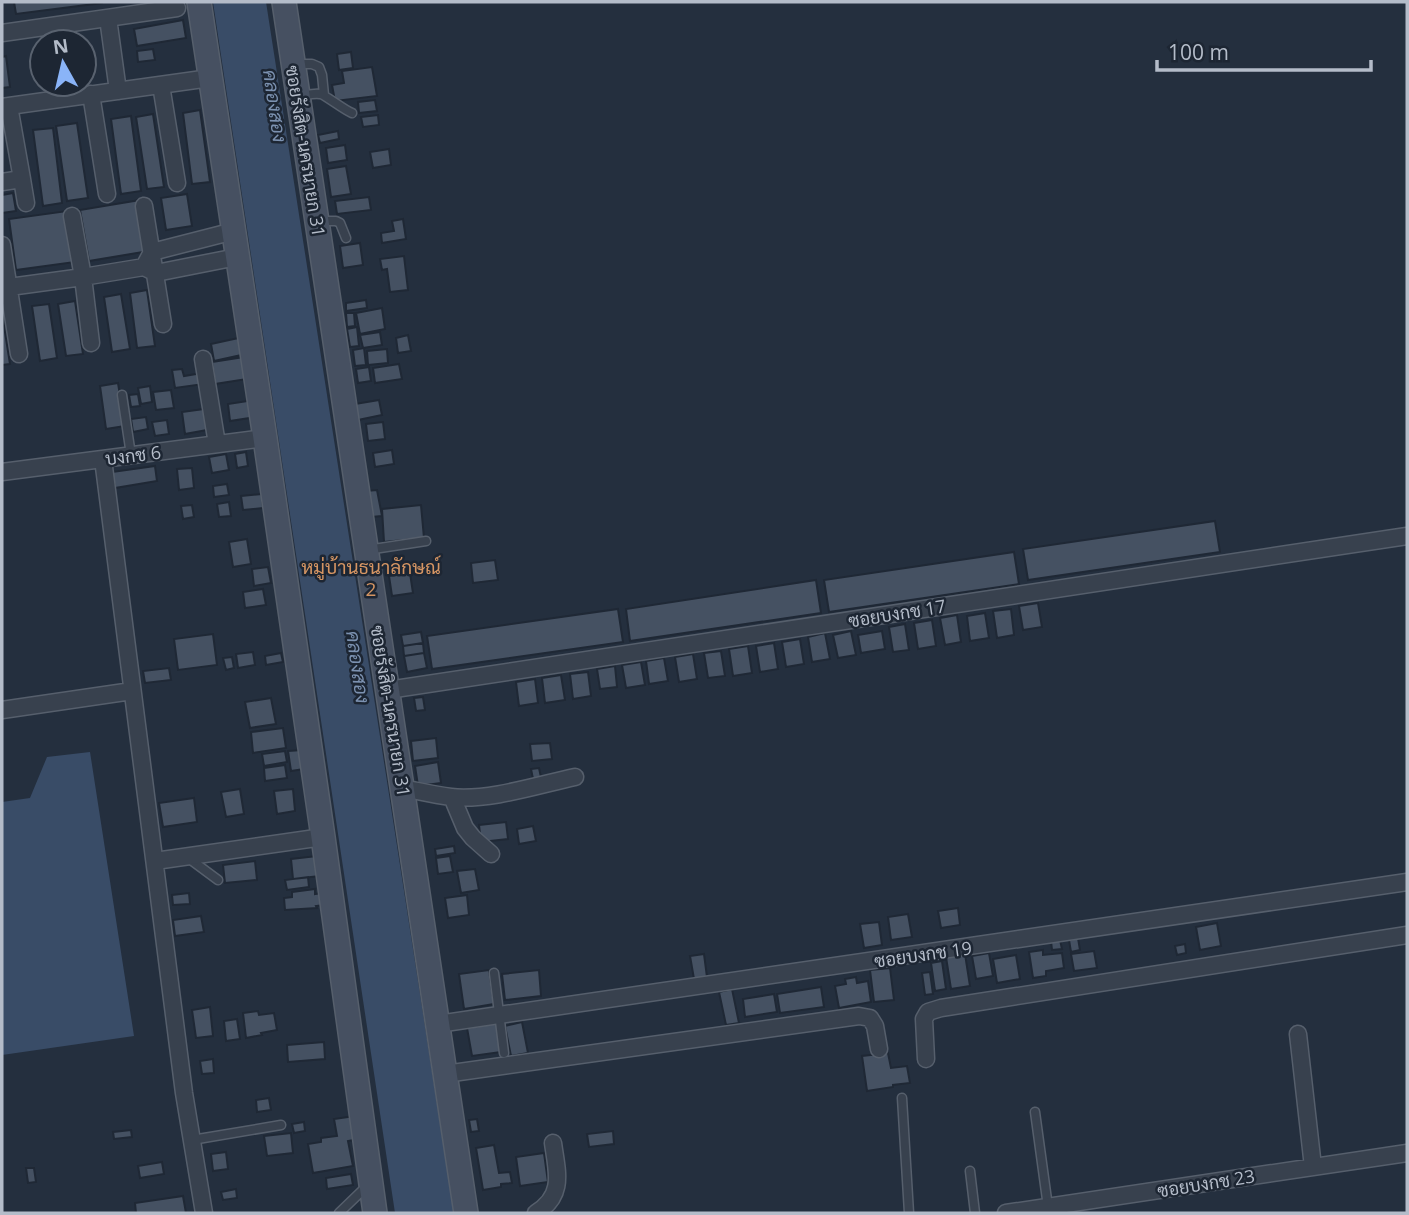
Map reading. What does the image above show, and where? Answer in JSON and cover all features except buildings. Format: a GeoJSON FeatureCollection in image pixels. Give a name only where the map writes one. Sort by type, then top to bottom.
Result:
{"type":"FeatureCollection","features":[{"type":"Feature","properties":{"kind":"street","name":"ซอยรังสิต-นครนายก 31"},"geometry":{"type":"LineString","coordinates":[[284,2],[466,1213]]}},
{"type":"Feature","properties":{"kind":"street"},"geometry":{"type":"LineString","coordinates":[[2,33],[188,5],[210,78],[234,231],[375,1213]]}},
{"type":"Feature","properties":{"kind":"street"},"geometry":{"type":"LineString","coordinates":[[108,18],[118,90]]}},
{"type":"Feature","properties":{"kind":"street"},"geometry":{"type":"LineString","coordinates":[[98,93],[210,78]]}},
{"type":"Feature","properties":{"kind":"street"},"geometry":{"type":"LineString","coordinates":[[161,85],[177,183]]}},
{"type":"Feature","properties":{"kind":"street"},"geometry":{"type":"LineString","coordinates":[[26,203],[5,106],[63,98]]}},
{"type":"Feature","properties":{"kind":"street"},"geometry":{"type":"LineString","coordinates":[[93,98],[107,194]]}},
{"type":"Feature","properties":{"kind":"street"},"geometry":{"type":"LineString","coordinates":[[2,182],[22,179]]}},
{"type":"Feature","properties":{"kind":"street"},"geometry":{"type":"LineString","coordinates":[[144,206],[152,252],[150,270],[163,324]]}},
{"type":"Feature","properties":{"kind":"street"},"geometry":{"type":"LineString","coordinates":[[72,216],[91,343]]}},
{"type":"Feature","properties":{"kind":"street"},"geometry":{"type":"LineString","coordinates":[[152,252],[234,231]]}},
{"type":"Feature","properties":{"kind":"street"},"geometry":{"type":"LineString","coordinates":[[2,245],[5,288],[19,355]]}},
{"type":"Feature","properties":{"kind":"street"},"geometry":{"type":"LineString","coordinates":[[5,288],[237,257]]}},
{"type":"Feature","properties":{"kind":"street"},"geometry":{"type":"LineString","coordinates":[[203,359],[217,444]]}},
{"type":"Feature","properties":{"kind":"street","name":"บงกช 6"},"geometry":{"type":"LineString","coordinates":[[2,472],[265,438]]}},
{"type":"Feature","properties":{"kind":"street"},"geometry":{"type":"LineString","coordinates":[[103,459],[184,1093],[204,1213]]}},
{"type":"Feature","properties":{"kind":"street","name":"ซอยบงกช 17"},"geometry":{"type":"LineString","coordinates":[[388,690],[1407,536]]}},
{"type":"Feature","properties":{"kind":"street"},"geometry":{"type":"LineString","coordinates":[[2,710],[132,691]]}},
{"type":"Feature","properties":{"kind":"street"},"geometry":{"type":"LineString","coordinates":[[402,788],[452,797],[506,792],[575,777]]}},
{"type":"Feature","properties":{"kind":"street"},"geometry":{"type":"LineString","coordinates":[[452,797],[465,828],[491,854]]}},
{"type":"Feature","properties":{"kind":"street"},"geometry":{"type":"LineString","coordinates":[[155,862],[323,837]]}},
{"type":"Feature","properties":{"kind":"street","name":"ซอยบงกช 19"},"geometry":{"type":"LineString","coordinates":[[438,1024],[1407,882]]}},
{"type":"Feature","properties":{"kind":"street"},"geometry":{"type":"LineString","coordinates":[[926,1059],[924,1019],[928,1013],[942,1007],[1407,935]]}},
{"type":"Feature","properties":{"kind":"street"},"geometry":{"type":"LineString","coordinates":[[445,1074],[859,1016],[870,1018],[875,1027],[878,1049]]}},
{"type":"Feature","properties":{"kind":"street"},"geometry":{"type":"LineString","coordinates":[[1298,1034],[1312,1167]]}},
{"type":"Feature","properties":{"kind":"street"},"geometry":{"type":"LineString","coordinates":[[536,1213],[549,1203],[556,1189],[554,1143]]}},
{"type":"Feature","properties":{"kind":"street","name":"ซอยบงกช 23"},"geometry":{"type":"LineString","coordinates":[[1006,1213],[1407,1153]]}},
{"type":"Feature","properties":{"kind":"lane"},"geometry":{"type":"LineString","coordinates":[[293,64],[313,64],[320,67],[324,95]]}},
{"type":"Feature","properties":{"kind":"lane"},"geometry":{"type":"LineString","coordinates":[[298,96],[324,95],[352,113]]}},
{"type":"Feature","properties":{"kind":"lane"},"geometry":{"type":"LineString","coordinates":[[317,220],[340,223],[346,238]]}},
{"type":"Feature","properties":{"kind":"lane"},"geometry":{"type":"LineString","coordinates":[[121,395],[131,455]]}},
{"type":"Feature","properties":{"kind":"lane"},"geometry":{"type":"LineString","coordinates":[[367,550],[426,541]]}},
{"type":"Feature","properties":{"kind":"lane"},"geometry":{"type":"LineString","coordinates":[[187,857],[218,880]]}},
{"type":"Feature","properties":{"kind":"lane"},"geometry":{"type":"LineString","coordinates":[[494,972],[504,1053]]}},
{"type":"Feature","properties":{"kind":"lane"},"geometry":{"type":"LineString","coordinates":[[902,1098],[909,1213]]}},
{"type":"Feature","properties":{"kind":"lane"},"geometry":{"type":"LineString","coordinates":[[1035,1112],[1048,1207]]}},
{"type":"Feature","properties":{"kind":"lane"},"geometry":{"type":"LineString","coordinates":[[192,1140],[281,1125]]}},
{"type":"Feature","properties":{"kind":"lane"},"geometry":{"type":"LineString","coordinates":[[970,1171],[975,1213]]}},
{"type":"Feature","properties":{"kind":"lane"},"geometry":{"type":"LineString","coordinates":[[340,1213],[370,1183]]}},
{"type":"Feature","properties":{"kind":"water","name":"คลองสอง"},"geometry":{"type":"Polygon","coordinates":[[[213,2],[266,2],[454,1213],[395,1213],[213,2]]]}},
{"type":"Feature","properties":{"kind":"water"},"geometry":{"type":"Polygon","coordinates":[[[90,752],[134,1036],[2,1055],[2,802],[30,798],[47,757],[90,752]]]}},
{"type":"Feature","properties":{"kind":"district","name":"หมู่บ้านธนาลักษณ์ 2"},"geometry":{"type":"Point","coordinates":[371,578]}}]}
